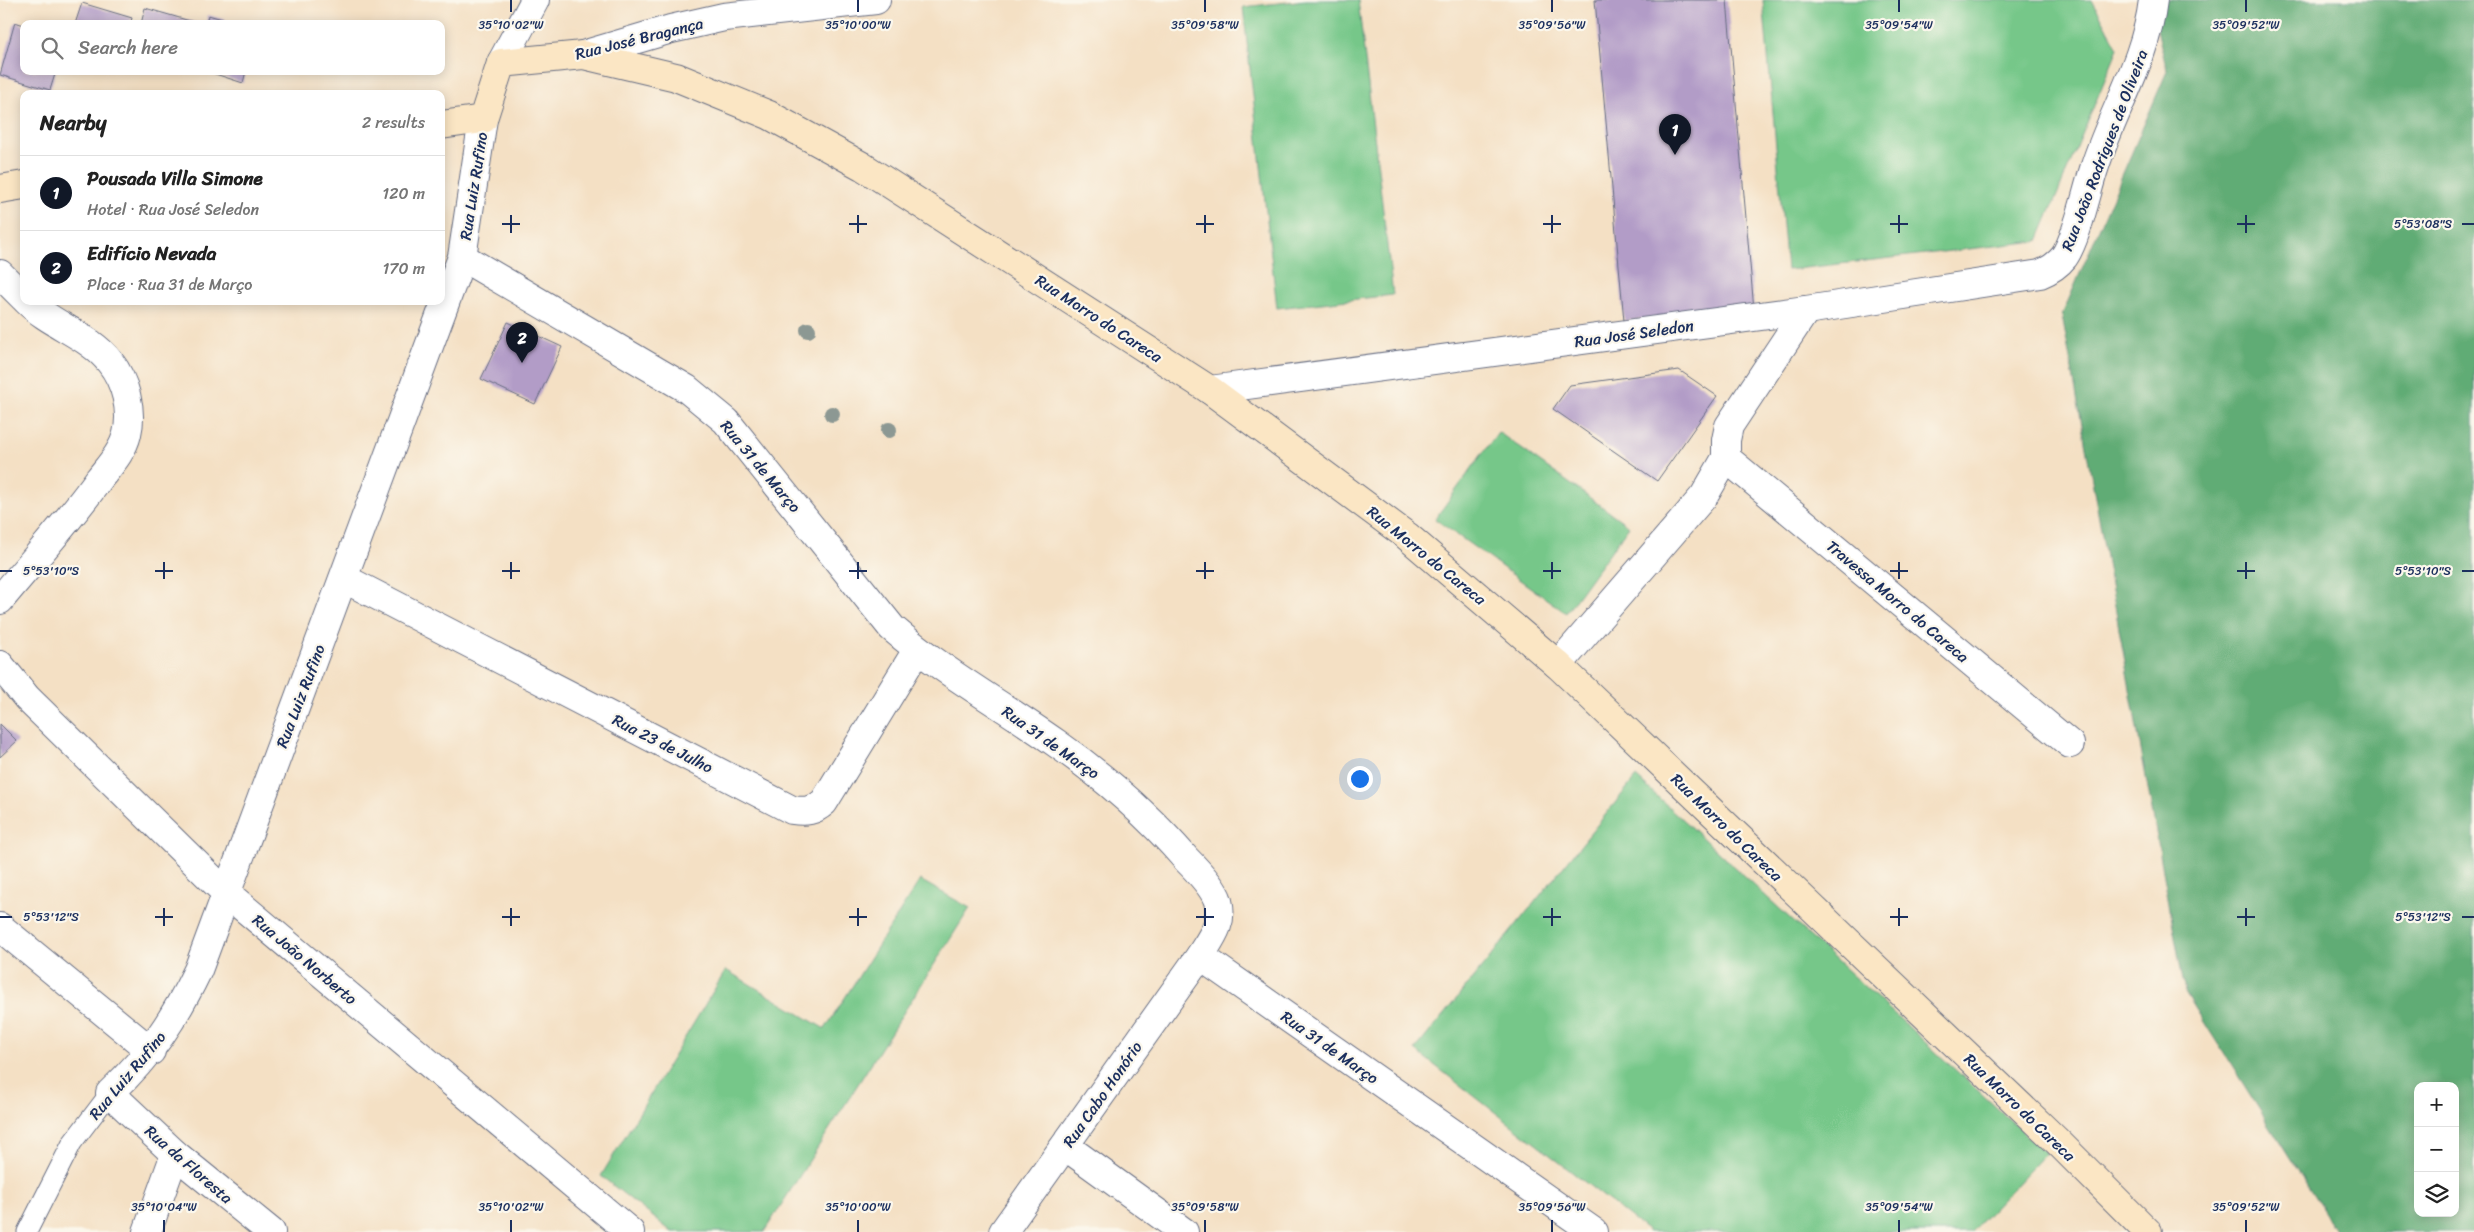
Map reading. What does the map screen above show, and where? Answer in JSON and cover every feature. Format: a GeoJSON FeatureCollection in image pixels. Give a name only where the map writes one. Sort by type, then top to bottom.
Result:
{"type":"FeatureCollection","features":[{"type":"Feature","properties":{"kind":"street"},"geometry":{"type":"LineString","coordinates":[[445,124],[483,119],[501,63],[535,0]]}},
{"type":"Feature","properties":{"kind":"street","name":"Rua José Bragança"},"geometry":{"type":"LineString","coordinates":[[501,63],[583,55],[671,29],[724,17],[876,0]]}},
{"type":"Feature","properties":{"kind":"street","name":"Rua João Rodrigues de Oliveira"},"geometry":{"type":"LineString","coordinates":[[2055,267],[2065,256],[2072,240],[2095,164],[2140,58],[2147,33],[2152,0]]}},
{"type":"Feature","properties":{"kind":"street","name":"Rua Morro do Careca"},"geometry":{"type":"LineString","coordinates":[[583,55],[676,77],[769,114],[862,166],[1210,390],[1407,536],[1558,665],[2057,1141],[2148,1232]]}},
{"type":"Feature","properties":{"kind":"street","name":"Rua Luiz Rufino"},"geometry":{"type":"LineString","coordinates":[[445,304],[462,257],[483,119]]}},
{"type":"Feature","properties":{"kind":"street"},"geometry":{"type":"LineString","coordinates":[[0,189],[20,186]]}},
{"type":"Feature","properties":{"kind":"street","name":"Rua 31 de Março"},"geometry":{"type":"LineString","coordinates":[[462,257],[687,389],[726,421],[892,628],[917,650],[958,680],[1055,742],[1092,770],[1168,838],[1200,874],[1218,900],[1219,925],[1200,956],[1594,1232]]}},
{"type":"Feature","properties":{"kind":"street","name":"Rua José Seledon"},"geometry":{"type":"LineString","coordinates":[[1210,390],[1806,310],[2040,274],[2055,267]]}},
{"type":"Feature","properties":{"kind":"street"},"geometry":{"type":"LineString","coordinates":[[0,274],[20,294]]}},
{"type":"Feature","properties":{"kind":"street"},"geometry":{"type":"LineString","coordinates":[[0,600],[90,491],[120,451],[127,433],[129,404],[110,362],[84,339],[32,305]]}},
{"type":"Feature","properties":{"kind":"street","name":"Rua Luiz Rufino"},"geometry":{"type":"LineString","coordinates":[[110,1092],[151,1051],[180,1006],[198,970],[225,892],[345,579],[445,305]]}},
{"type":"Feature","properties":{"kind":"street"},"geometry":{"type":"LineString","coordinates":[[1558,665],[1704,496],[1726,458],[1726,440],[1729,426],[1806,310]]}},
{"type":"Feature","properties":{"kind":"street","name":"Travessa Morro do Careca"},"geometry":{"type":"LineString","coordinates":[[1726,458],[2070,744]]}},
{"type":"Feature","properties":{"kind":"street","name":"Rua 23 de Julho"},"geometry":{"type":"LineString","coordinates":[[345,579],[792,810],[805,812],[816,809],[824,802],[917,650]]}},
{"type":"Feature","properties":{"kind":"street","name":"Rua João Norberto"},"geometry":{"type":"LineString","coordinates":[[0,665],[27,698],[225,892],[630,1232]]}},
{"type":"Feature","properties":{"kind":"street"},"geometry":{"type":"LineString","coordinates":[[0,927],[151,1051]]}},
{"type":"Feature","properties":{"kind":"street","name":"Rua Cabo Honório"},"geometry":{"type":"LineString","coordinates":[[1003,1232],[1200,956]]}},
{"type":"Feature","properties":{"kind":"street","name":"Rua da Floresta"},"geometry":{"type":"LineString","coordinates":[[110,1092],[175,1154],[271,1232]]}},
{"type":"Feature","properties":{"kind":"street"},"geometry":{"type":"LineString","coordinates":[[1065,1146],[1184,1232]]}},
{"type":"Feature","properties":{"kind":"street"},"geometry":{"type":"LineString","coordinates":[[147,1232],[175,1154]]}},
{"type":"Feature","properties":{"kind":"lane","name":"Rua Luiz Rufino"},"geometry":{"type":"LineString","coordinates":[[27,1232],[72,1143],[110,1092]]}},
{"type":"Feature","properties":{"kind":"green space"},"geometry":{"type":"Polygon","coordinates":[[[1306,0],[1358,0],[1393,295],[1277,308],[1243,7],[1306,0]]]}},
{"type":"Feature","properties":{"kind":"green space"},"geometry":{"type":"Polygon","coordinates":[[[1763,0],[2092,0],[2118,48],[2038,241],[1787,270],[1763,0]]]}},
{"type":"Feature","properties":{"kind":"green space"},"geometry":{"type":"Polygon","coordinates":[[[2150,0],[2474,0],[2474,1232],[2337,1232],[2185,992],[2062,315],[2167,71],[2150,0]]]}},
{"type":"Feature","properties":{"kind":"green space"},"geometry":{"type":"Polygon","coordinates":[[[1498,432],[1629,526],[1566,613],[1435,519],[1498,432]]]}},
{"type":"Feature","properties":{"kind":"green space"},"geometry":{"type":"Polygon","coordinates":[[[1636,777],[2046,1153],[1971,1232],[1649,1232],[1415,1050],[1636,777]]]}},
{"type":"Feature","properties":{"kind":"green space"},"geometry":{"type":"Polygon","coordinates":[[[920,880],[970,908],[764,1232],[672,1232],[601,1176],[726,970],[825,1029],[920,880]]]}},
{"type":"Feature","properties":{"kind":"building"},"geometry":{"type":"Polygon","coordinates":[[[1595,0],[1727,0],[1754,310],[1624,321],[1595,0]]]}},
{"type":"Feature","properties":{"kind":"building"},"geometry":{"type":"Polygon","coordinates":[[[82,3],[132,18],[131,20],[76,20],[82,3]]]}},
{"type":"Feature","properties":{"kind":"building"},"geometry":{"type":"Polygon","coordinates":[[[145,8],[187,20],[142,20],[145,8]]]}},
{"type":"Feature","properties":{"kind":"building"},"geometry":{"type":"Polygon","coordinates":[[[208,15],[226,20],[207,20],[208,15]]]}},
{"type":"Feature","properties":{"kind":"building"},"geometry":{"type":"Polygon","coordinates":[[[15,22],[20,24],[20,75],[55,75],[50,90],[0,75],[15,22]]]}},
{"type":"Feature","properties":{"kind":"building"},"geometry":{"type":"Polygon","coordinates":[[[218,75],[245,75],[243,83],[218,75]]]}},
{"type":"Feature","properties":{"kind":"building"},"geometry":{"type":"Polygon","coordinates":[[[508,322],[562,347],[535,404],[481,379],[508,322]]]}},
{"type":"Feature","properties":{"kind":"building"},"geometry":{"type":"Polygon","coordinates":[[[1679,370],[1717,396],[1657,481],[1553,409],[1570,385],[1679,370]]]}},
{"type":"Feature","properties":{"kind":"building"},"geometry":{"type":"Polygon","coordinates":[[[0,724],[17,741],[0,757],[0,724]]]}},
{"type":"Feature","properties":{"kind":"place","name":"Pousada Villa Simone"},"geometry":{"type":"Point","coordinates":[1675,155]}},
{"type":"Feature","properties":{"kind":"place","name":"Edifício Nevada"},"geometry":{"type":"Point","coordinates":[522,363]}}]}
